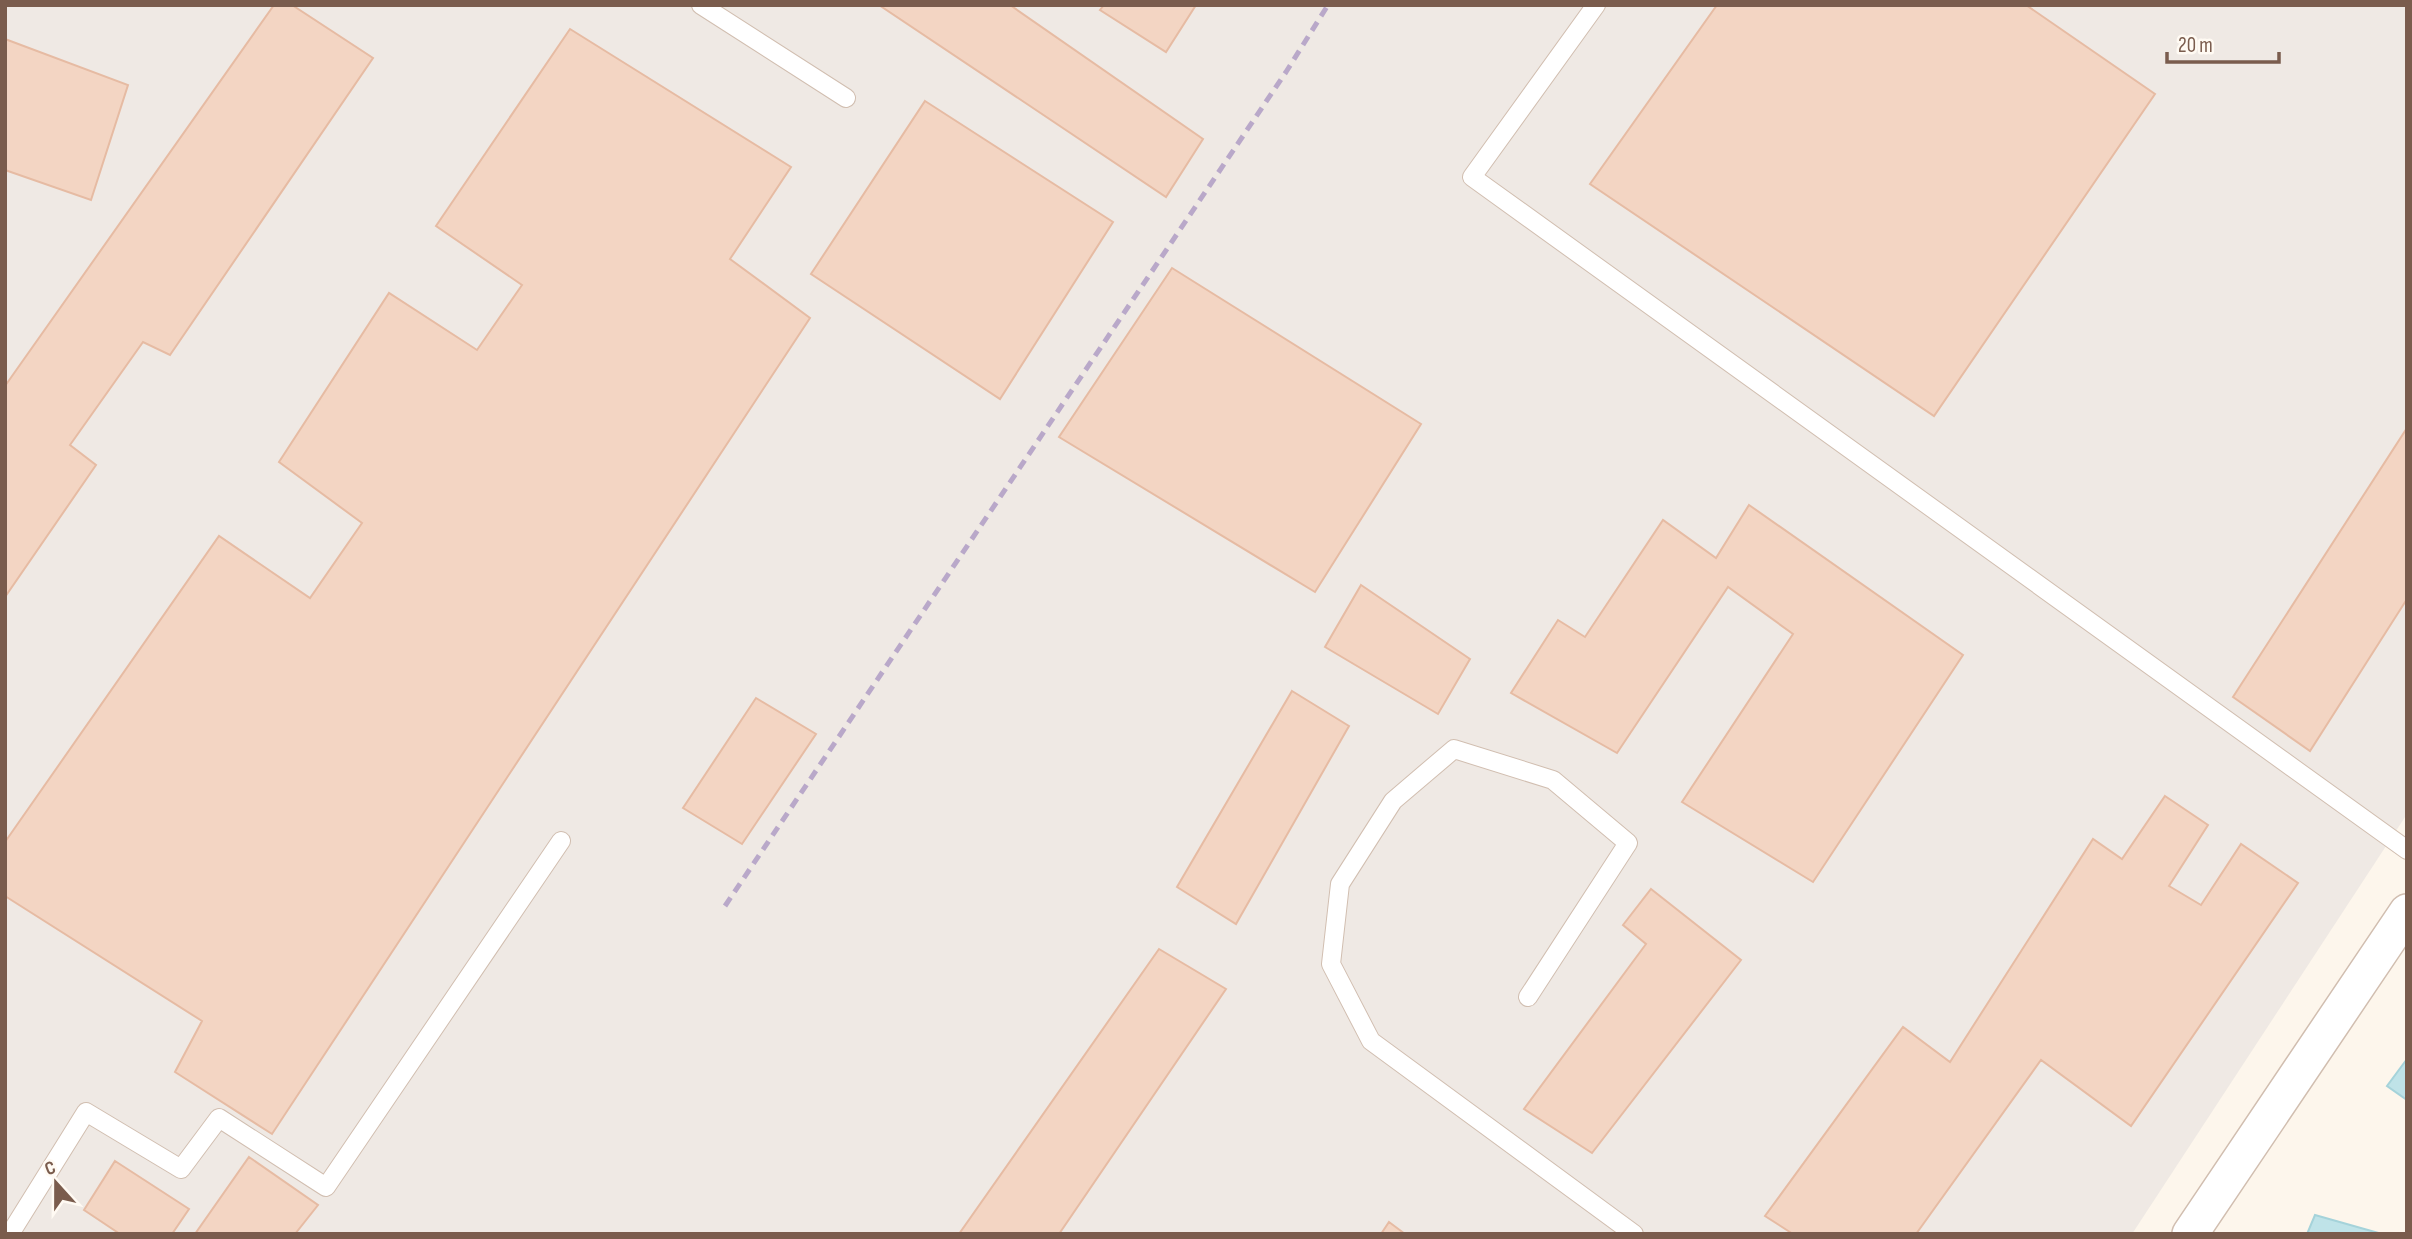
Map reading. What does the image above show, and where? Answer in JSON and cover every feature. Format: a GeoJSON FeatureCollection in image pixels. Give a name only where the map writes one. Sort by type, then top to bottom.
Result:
{"type":"FeatureCollection","features":[{"type":"Feature","properties":{"kind":"street"},"geometry":{"type":"LineString","coordinates":[[2190,1234],[2407,912]]}},
{"type":"Feature","properties":{"kind":"lane"},"geometry":{"type":"LineString","coordinates":[[701,5],[846,98]]}},
{"type":"Feature","properties":{"kind":"lane"},"geometry":{"type":"LineString","coordinates":[[1596,5],[1472,177],[2407,850]]}},
{"type":"Feature","properties":{"kind":"lane"},"geometry":{"type":"LineString","coordinates":[[1528,997],[1628,843],[1553,780],[1454,749],[1393,801],[1340,884],[1331,964],[1371,1041],[1634,1234]]}},
{"type":"Feature","properties":{"kind":"lane"},"geometry":{"type":"LineString","coordinates":[[10,1234],[86,1112],[181,1169],[219,1118],[326,1187],[561,841]]}},
{"type":"Feature","properties":{"kind":"shaded area"},"geometry":{"type":"Polygon","coordinates":[[[5,5],[2407,5],[2407,814],[2132,1234],[5,1234],[5,5]]]}},
{"type":"Feature","properties":{"kind":"water"},"geometry":{"type":"Polygon","coordinates":[[[2407,1059],[2407,1100],[2387,1086],[2407,1059]]]}},
{"type":"Feature","properties":{"kind":"water"},"geometry":{"type":"Polygon","coordinates":[[[2315,1215],[2382,1234],[2307,1234],[2315,1215]]]}},
{"type":"Feature","properties":{"kind":"building"},"geometry":{"type":"Polygon","coordinates":[[[274,5],[292,5],[373,58],[170,355],[143,342],[70,445],[96,465],[5,597],[5,386],[274,5]]]}},
{"type":"Feature","properties":{"kind":"building"},"geometry":{"type":"Polygon","coordinates":[[[879,5],[1010,5],[1203,139],[1166,197],[879,5]]]}},
{"type":"Feature","properties":{"kind":"building"},"geometry":{"type":"Polygon","coordinates":[[[1104,5],[1196,5],[1166,52],[1100,10],[1104,5]]]}},
{"type":"Feature","properties":{"kind":"building"},"geometry":{"type":"Polygon","coordinates":[[[1717,5],[2026,5],[2155,94],[1934,416],[1590,184],[1717,5]]]}},
{"type":"Feature","properties":{"kind":"building"},"geometry":{"type":"Polygon","coordinates":[[[570,29],[791,167],[730,259],[810,318],[272,1134],[175,1072],[202,1021],[5,896],[5,842],[219,536],[310,598],[362,523],[279,462],[389,293],[477,350],[522,285],[436,226],[570,29]]]}},
{"type":"Feature","properties":{"kind":"building"},"geometry":{"type":"Polygon","coordinates":[[[5,39],[128,85],[91,200],[5,170],[5,39]]]}},
{"type":"Feature","properties":{"kind":"building"},"geometry":{"type":"Polygon","coordinates":[[[925,101],[1113,222],[1000,399],[811,274],[925,101]]]}},
{"type":"Feature","properties":{"kind":"building"},"geometry":{"type":"Polygon","coordinates":[[[1172,268],[1421,424],[1315,592],[1059,437],[1172,268]]]}},
{"type":"Feature","properties":{"kind":"building"},"geometry":{"type":"Polygon","coordinates":[[[2407,428],[2407,599],[2310,751],[2233,697],[2407,428]]]}},
{"type":"Feature","properties":{"kind":"building"},"geometry":{"type":"Polygon","coordinates":[[[1749,505],[1963,655],[1813,882],[1682,802],[1793,634],[1728,587],[1617,753],[1511,693],[1558,620],[1585,637],[1663,520],[1716,558],[1749,505]]]}},
{"type":"Feature","properties":{"kind":"building"},"geometry":{"type":"Polygon","coordinates":[[[1361,585],[1470,659],[1438,714],[1325,647],[1361,585]]]}},
{"type":"Feature","properties":{"kind":"building"},"geometry":{"type":"Polygon","coordinates":[[[1292,691],[1349,726],[1236,924],[1177,887],[1292,691]]]}},
{"type":"Feature","properties":{"kind":"building"},"geometry":{"type":"Polygon","coordinates":[[[756,698],[816,734],[742,844],[683,808],[756,698]]]}},
{"type":"Feature","properties":{"kind":"building"},"geometry":{"type":"Polygon","coordinates":[[[2165,796],[2208,825],[2169,886],[2201,905],[2241,844],[2298,883],[2131,1126],[2041,1060],[1916,1234],[1793,1234],[1765,1216],[1903,1027],[1950,1062],[2093,839],[2122,859],[2165,796]]]}},
{"type":"Feature","properties":{"kind":"building"},"geometry":{"type":"Polygon","coordinates":[[[1651,889],[1741,960],[1592,1153],[1524,1109],[1646,944],[1623,925],[1651,889]]]}},
{"type":"Feature","properties":{"kind":"building"},"geometry":{"type":"Polygon","coordinates":[[[1159,949],[1226,989],[1059,1234],[959,1234],[1159,949]]]}},
{"type":"Feature","properties":{"kind":"building"},"geometry":{"type":"Polygon","coordinates":[[[249,1157],[318,1205],[295,1234],[195,1234],[249,1157]]]}},
{"type":"Feature","properties":{"kind":"building"},"geometry":{"type":"Polygon","coordinates":[[[115,1161],[189,1209],[172,1234],[120,1234],[84,1210],[115,1161]]]}},
{"type":"Feature","properties":{"kind":"building"},"geometry":{"type":"Polygon","coordinates":[[[1389,1222],[1405,1234],[1381,1234],[1389,1222]]]}},
{"type":"Feature","properties":{"kind":"railway"},"geometry":{"type":"LineString","coordinates":[[725,906],[1286,72],[1328,5]]}}]}
